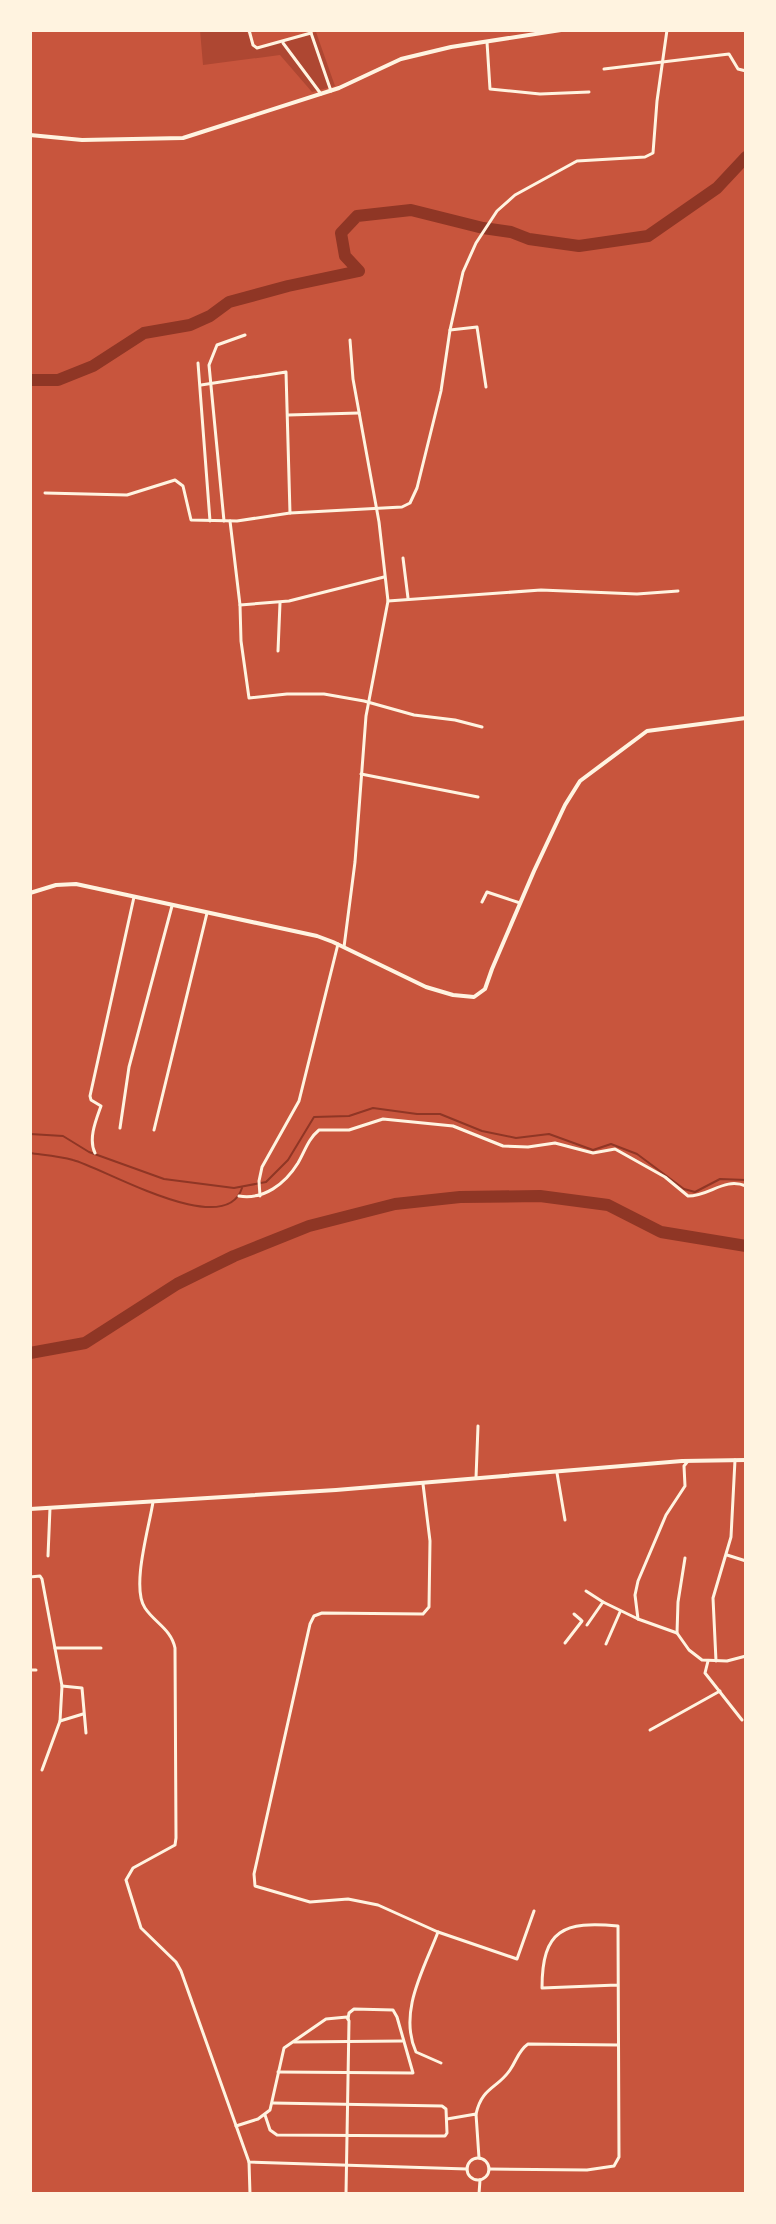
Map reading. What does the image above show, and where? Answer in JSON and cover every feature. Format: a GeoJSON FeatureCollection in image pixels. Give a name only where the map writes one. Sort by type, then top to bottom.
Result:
{"type":"FeatureCollection","features":[{"type":"Feature","properties":{"kind":"street"},"geometry":{"type":"LineString","coordinates":[[249,30],[255,47],[310,32],[331,91]]}},
{"type":"Feature","properties":{"kind":"street"},"geometry":{"type":"LineString","coordinates":[[30,135],[82,140],[183,138],[331,91],[401,59],[561,30]]}},
{"type":"Feature","properties":{"kind":"street"},"geometry":{"type":"LineString","coordinates":[[45,493],[127,495],[175,480],[183,486],[191,520],[210,521],[405,506],[415,495],[444,376],[463,272],[489,223],[503,204],[562,168],[584,160],[645,157],[653,153],[667,30]]}},
{"type":"Feature","properties":{"kind":"street"},"geometry":{"type":"LineString","coordinates":[[282,42],[321,94]]}},
{"type":"Feature","properties":{"kind":"street"},"geometry":{"type":"LineString","coordinates":[[487,42],[490,89],[540,94],[589,92]]}},
{"type":"Feature","properties":{"kind":"street"},"geometry":{"type":"LineString","coordinates":[[604,69],[729,54],[738,69],[746,71]]}},
{"type":"Feature","properties":{"kind":"street"},"geometry":{"type":"LineString","coordinates":[[450,330],[477,327],[486,387]]}},
{"type":"Feature","properties":{"kind":"street"},"geometry":{"type":"LineString","coordinates":[[224,521],[209,365],[215,348],[221,342],[245,335]]}},
{"type":"Feature","properties":{"kind":"street"},"geometry":{"type":"LineString","coordinates":[[344,947],[369,702],[388,601],[376,508],[351,370],[350,340]]}},
{"type":"Feature","properties":{"kind":"street"},"geometry":{"type":"LineString","coordinates":[[198,363],[210,521]]}},
{"type":"Feature","properties":{"kind":"street"},"geometry":{"type":"LineString","coordinates":[[201,385],[286,371],[290,513]]}},
{"type":"Feature","properties":{"kind":"street"},"geometry":{"type":"LineString","coordinates":[[288,415],[359,413]]}},
{"type":"Feature","properties":{"kind":"street"},"geometry":{"type":"LineString","coordinates":[[230,521],[249,698],[319,694],[482,727]]}},
{"type":"Feature","properties":{"kind":"street"},"geometry":{"type":"LineString","coordinates":[[403,558],[408,598]]}},
{"type":"Feature","properties":{"kind":"street"},"geometry":{"type":"LineString","coordinates":[[240,605],[280,603],[384,577]]}},
{"type":"Feature","properties":{"kind":"street"},"geometry":{"type":"LineString","coordinates":[[388,601],[541,590],[637,594],[678,591]]}},
{"type":"Feature","properties":{"kind":"street"},"geometry":{"type":"LineString","coordinates":[[278,651],[280,603]]}},
{"type":"Feature","properties":{"kind":"street"},"geometry":{"type":"LineString","coordinates":[[30,893],[70,884],[284,928],[338,944],[426,987],[474,997],[487,986],[520,903],[577,785],[636,738],[652,730],[746,718]]}},
{"type":"Feature","properties":{"kind":"street"},"geometry":{"type":"LineString","coordinates":[[361,774],[478,797]]}},
{"type":"Feature","properties":{"kind":"street"},"geometry":{"type":"LineString","coordinates":[[482,902],[487,892],[520,903]]}},
{"type":"Feature","properties":{"kind":"street"},"geometry":{"type":"LineString","coordinates":[[95,1153],[92,1148],[94,1127],[101,1106],[90,1096],[134,897]]}},
{"type":"Feature","properties":{"kind":"street"},"geometry":{"type":"LineString","coordinates":[[120,1128],[129,1067],[172,906]]}},
{"type":"Feature","properties":{"kind":"street"},"geometry":{"type":"LineString","coordinates":[[154,1130],[207,913]]}},
{"type":"Feature","properties":{"kind":"street"},"geometry":{"type":"LineString","coordinates":[[260,1195],[262,1167],[299,1101],[338,944]]}},
{"type":"Feature","properties":{"kind":"street"},"geometry":{"type":"LineString","coordinates":[[239,1196],[260,1195],[288,1175],[319,1130],[349,1130],[380,1119],[453,1126],[503,1146],[518,1148],[555,1143],[593,1153],[615,1149],[656,1171],[688,1196],[707,1193],[727,1182],[746,1186]]}},
{"type":"Feature","properties":{"kind":"street"},"geometry":{"type":"LineString","coordinates":[[476,1478],[478,1426]]}},
{"type":"Feature","properties":{"kind":"street"},"geometry":{"type":"LineString","coordinates":[[716,1661],[713,1598],[732,1532],[735,1460]]}},
{"type":"Feature","properties":{"kind":"street"},"geometry":{"type":"LineString","coordinates":[[30,1509],[423,1484],[688,1461],[746,1460]]}},
{"type":"Feature","properties":{"kind":"street"},"geometry":{"type":"LineString","coordinates":[[638,1619],[635,1595],[638,1581],[666,1515],[685,1486],[684,1466],[688,1461]]}},
{"type":"Feature","properties":{"kind":"street"},"geometry":{"type":"LineString","coordinates":[[557,1470],[565,1520]]}},
{"type":"Feature","properties":{"kind":"street"},"geometry":{"type":"LineString","coordinates":[[423,1484],[430,1541],[429,1607],[423,1614],[322,1613],[314,1616],[255,1886],[310,1902],[348,1899],[378,1905],[438,1932],[517,1959],[534,1911]]}},
{"type":"Feature","properties":{"kind":"street"},"geometry":{"type":"LineString","coordinates":[[153,1502],[139,1595],[146,1609],[169,1632],[175,1648],[176,1838],[175,1845],[133,1868],[126,1880],[141,1928],[176,1962],[181,1971],[249,2162],[250,2194]]}},
{"type":"Feature","properties":{"kind":"street"},"geometry":{"type":"LineString","coordinates":[[48,1556],[50,1508]]}},
{"type":"Feature","properties":{"kind":"street"},"geometry":{"type":"LineString","coordinates":[[726,1555],[746,1561]]}},
{"type":"Feature","properties":{"kind":"street"},"geometry":{"type":"LineString","coordinates":[[677,1633],[685,1558]]}},
{"type":"Feature","properties":{"kind":"street"},"geometry":{"type":"LineString","coordinates":[[30,1577],[40,1576],[42,1579],[62,1686],[60,1721],[42,1770]]}},
{"type":"Feature","properties":{"kind":"street"},"geometry":{"type":"LineString","coordinates":[[586,1591],[620,1612],[677,1633],[695,1655],[708,1661],[734,1661],[746,1656]]}},
{"type":"Feature","properties":{"kind":"street"},"geometry":{"type":"LineString","coordinates":[[587,1625],[603,1602]]}},
{"type":"Feature","properties":{"kind":"street"},"geometry":{"type":"LineString","coordinates":[[606,1644],[620,1612]]}},
{"type":"Feature","properties":{"kind":"street"},"geometry":{"type":"LineString","coordinates":[[574,1614],[592,1631]]}},
{"type":"Feature","properties":{"kind":"street"},"geometry":{"type":"LineString","coordinates":[[565,1643],[582,1621]]}},
{"type":"Feature","properties":{"kind":"street"},"geometry":{"type":"LineString","coordinates":[[55,1648],[101,1648]]}},
{"type":"Feature","properties":{"kind":"street"},"geometry":{"type":"LineString","coordinates":[[708,1661],[705,1673],[742,1720]]}},
{"type":"Feature","properties":{"kind":"street"},"geometry":{"type":"LineString","coordinates":[[30,1670],[36,1670]]}},
{"type":"Feature","properties":{"kind":"street"},"geometry":{"type":"LineString","coordinates":[[62,1686],[82,1687],[86,1733]]}},
{"type":"Feature","properties":{"kind":"street"},"geometry":{"type":"LineString","coordinates":[[650,1730],[720,1691]]}},
{"type":"Feature","properties":{"kind":"street"},"geometry":{"type":"LineString","coordinates":[[60,1721],[83,1714]]}},
{"type":"Feature","properties":{"kind":"street"},"geometry":{"type":"LineString","coordinates":[[489,2169],[587,2170],[614,2166],[619,2157],[618,1926],[592,1923],[570,1927],[554,1939],[542,1960],[542,1988],[617,1985]]}},
{"type":"Feature","properties":{"kind":"street"},"geometry":{"type":"LineString","coordinates":[[438,1932],[410,2005],[409,2019],[411,2041],[416,2052],[441,2063]]}},
{"type":"Feature","properties":{"kind":"street"},"geometry":{"type":"LineString","coordinates":[[278,2072],[347,2072],[413,2073],[397,2017],[393,2010],[354,2009],[349,2013],[349,2041],[347,2072],[346,2105],[346,2194]]}},
{"type":"Feature","properties":{"kind":"street"},"geometry":{"type":"LineString","coordinates":[[236,2126],[265,2115],[273,2103],[284,2048],[290,2042],[326,2019],[348,2019]]}},
{"type":"Feature","properties":{"kind":"street"},"geometry":{"type":"LineString","coordinates":[[290,2042],[402,2041]]}},
{"type":"Feature","properties":{"kind":"street"},"geometry":{"type":"LineString","coordinates":[[479,2158],[476,2114],[479,2101],[510,2071],[520,2049],[528,2044],[618,2045]]}},
{"type":"Feature","properties":{"kind":"street"},"geometry":{"type":"LineString","coordinates":[[265,2115],[270,2130],[277,2135],[445,2136],[446,2109],[437,2105],[273,2103]]}},
{"type":"Feature","properties":{"kind":"street"},"geometry":{"type":"LineString","coordinates":[[447,2119],[476,2114]]}},
{"type":"Feature","properties":{"kind":"street"},"geometry":{"type":"LineString","coordinates":[[467,2169],[471,2161],[479,2158],[485,2161],[489,2169]]}},
{"type":"Feature","properties":{"kind":"street"},"geometry":{"type":"LineString","coordinates":[[249,2162],[467,2169]]}},
{"type":"Feature","properties":{"kind":"street"},"geometry":{"type":"LineString","coordinates":[[467,2169],[471,2177],[480,2180]]}},
{"type":"Feature","properties":{"kind":"street"},"geometry":{"type":"LineString","coordinates":[[480,2180],[489,2169]]}},
{"type":"Feature","properties":{"kind":"street"},"geometry":{"type":"LineString","coordinates":[[479,2194],[480,2180]]}},
{"type":"Feature","properties":{"kind":"shaded area"},"geometry":{"type":"Polygon","coordinates":[[[200,30],[246,30],[254,48],[316,32],[335,86],[312,92],[280,55],[203,65],[200,30]]]}},
{"type":"Feature","properties":{"kind":"waterway"},"geometry":{"type":"LineString","coordinates":[[30,380],[58,380],[93,366],[144,333],[190,325],[210,316],[229,302],[359,271],[345,256],[341,233],[357,216],[411,210],[511,232],[529,239],[579,246],[648,236],[717,188],[746,157]]}},
{"type":"Feature","properties":{"kind":"waterway"},"geometry":{"type":"LineString","coordinates":[[30,1134],[63,1136],[89,1152],[164,1179],[234,1188],[266,1182],[288,1160],[314,1117],[349,1116],[373,1108],[440,1114],[482,1131],[516,1138],[549,1134],[593,1150],[611,1144],[637,1154],[684,1189],[695,1192],[720,1179],[746,1180]]}},
{"type":"Feature","properties":{"kind":"waterway"},"geometry":{"type":"LineString","coordinates":[[30,1153],[73,1160],[189,1205],[213,1207],[231,1202],[242,1188]]}},
{"type":"Feature","properties":{"kind":"waterway"},"geometry":{"type":"LineString","coordinates":[[30,1353],[85,1343],[177,1284],[234,1256],[309,1226],[395,1204],[460,1197],[540,1196],[608,1205],[661,1232],[746,1246]]}}]}
